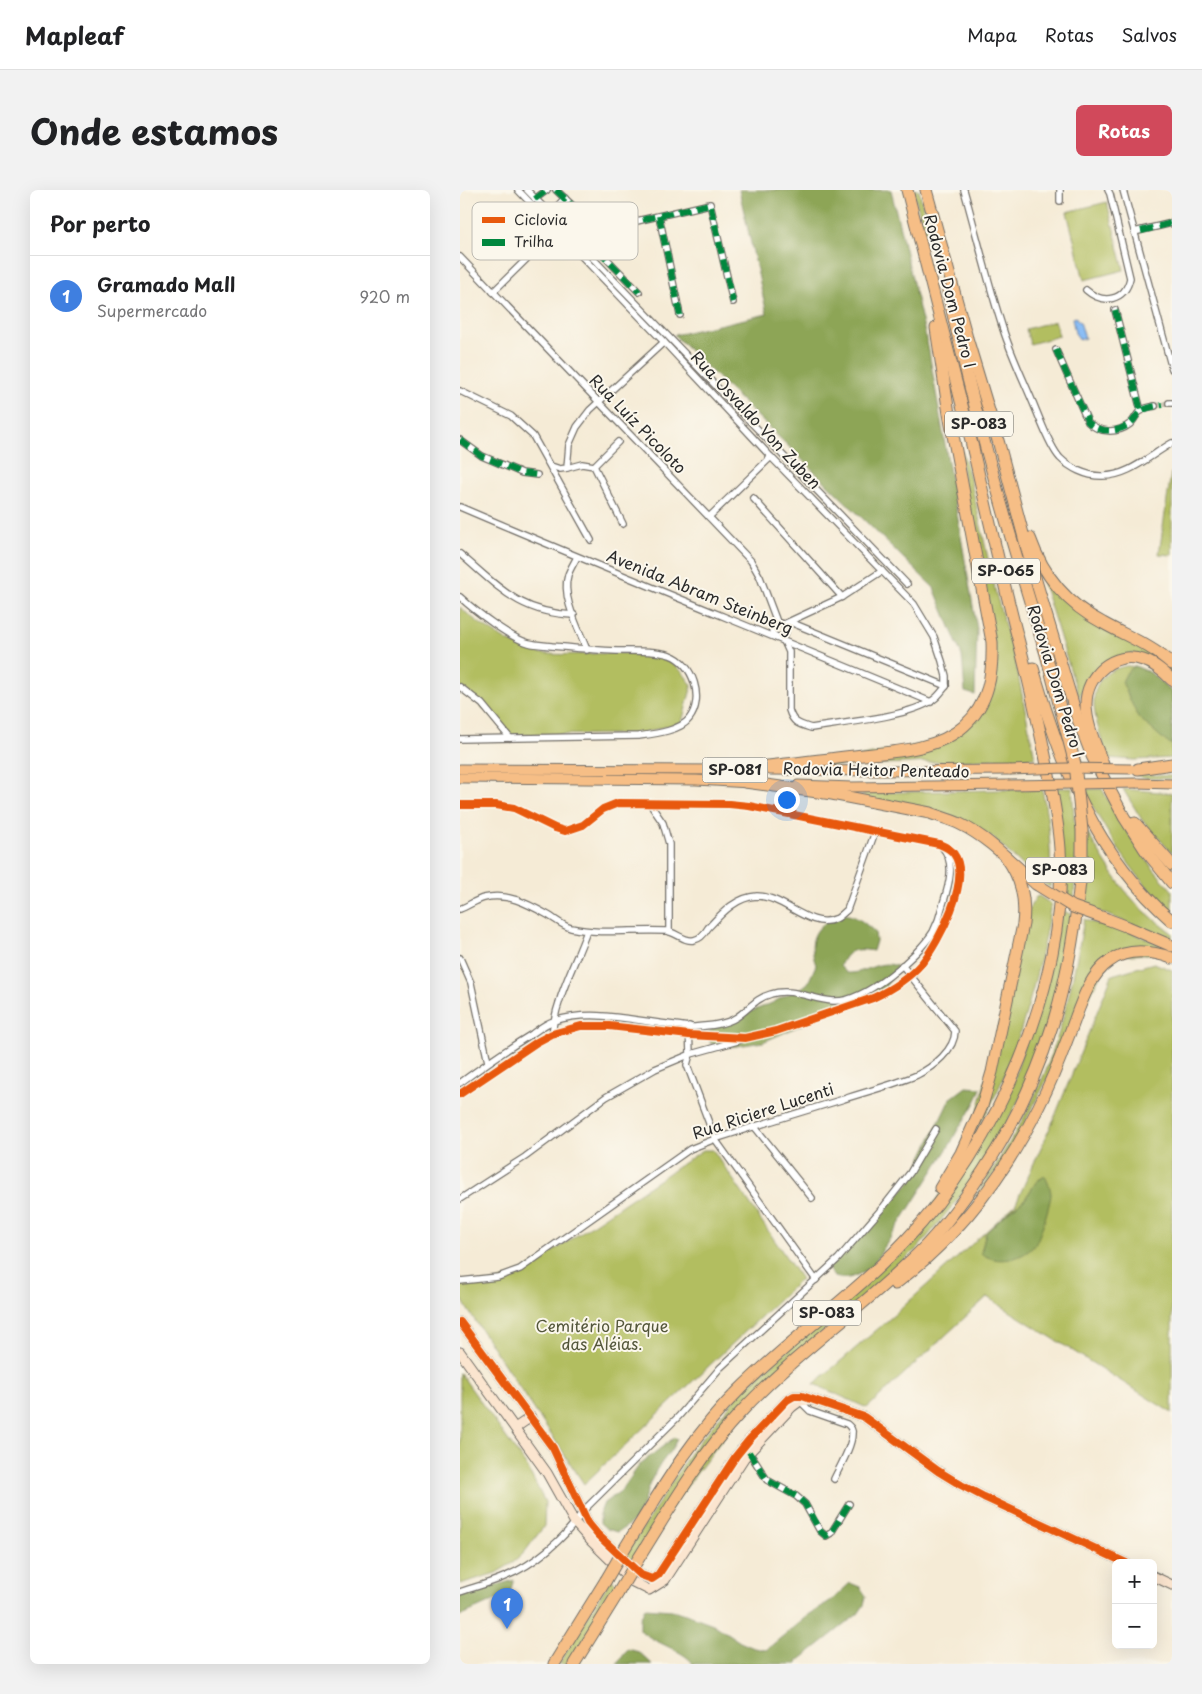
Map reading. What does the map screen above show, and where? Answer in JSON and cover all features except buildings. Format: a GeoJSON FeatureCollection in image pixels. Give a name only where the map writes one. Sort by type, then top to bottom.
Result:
{"type":"FeatureCollection","features":[{"type":"Feature","properties":{"kind":"highway","name":"Rodovia Dom Pedro I"},"geometry":{"type":"LineString","coordinates":[[907,190],[924,263],[972,445],[1040,692],[1060,754],[1088,813],[1112,854],[1142,892],[1172,921]]}},
{"type":"Feature","properties":{"kind":"highway","name":"Rodovia Dom Pedro I"},"geometry":{"type":"LineString","coordinates":[[926,190],[967,338],[983,386],[1031,564],[1066,684],[1088,747],[1135,835],[1172,883]]}},
{"type":"Feature","properties":{"kind":"highway","name":"SP-083"},"geometry":{"type":"LineString","coordinates":[[574,1664],[688,1480],[723,1433],[755,1397],[877,1292],[928,1244],[970,1192],[1005,1137],[1035,1077],[1057,1013],[1076,916],[1082,859],[1082,830],[1075,764],[1046,654],[1016,556],[969,386],[926,190]]}},
{"type":"Feature","properties":{"kind":"highway"},"geometry":{"type":"LineString","coordinates":[[731,770],[886,752],[929,744],[944,739],[966,724],[982,704],[988,691],[991,676],[992,642],[949,414],[924,263]]}},
{"type":"Feature","properties":{"kind":"highway"},"geometry":{"type":"LineString","coordinates":[[983,386],[1000,432],[1030,540],[1050,577],[1061,592],[1088,615],[1150,647],[1172,664]]}},
{"type":"Feature","properties":{"kind":"highway","name":"SP-083"},"geometry":{"type":"LineString","coordinates":[[554,1664],[623,1551],[682,1460],[724,1406],[783,1350],[866,1279],[920,1226],[943,1196],[976,1146],[1011,1083],[1029,1035],[1041,997],[1056,924],[1060,852],[1052,790],[1026,671],[1002,578],[972,445]]}},
{"type":"Feature","properties":{"kind":"highway"},"geometry":{"type":"LineString","coordinates":[[1172,680],[1144,660],[1122,659],[1101,669],[1089,685],[1086,705],[1088,719],[1113,794],[1149,840],[1172,865]]}},
{"type":"Feature","properties":{"kind":"highway"},"geometry":{"type":"LineString","coordinates":[[1135,769],[1172,764]]}},
{"type":"Feature","properties":{"kind":"highway"},"geometry":{"type":"LineString","coordinates":[[745,782],[832,794],[930,813],[957,823],[987,841],[1036,884],[1073,907],[1172,946]]}},
{"type":"Feature","properties":{"kind":"highway"},"geometry":{"type":"LineString","coordinates":[[866,1279],[922,1213],[944,1183],[965,1145],[982,1106],[997,1049],[1024,912],[1023,892],[1020,882],[1006,857]]}},
{"type":"Feature","properties":{"kind":"highway"},"geometry":{"type":"LineString","coordinates":[[791,1365],[922,1263],[951,1234],[981,1199],[1006,1165],[1030,1124],[1050,1083],[1089,988],[1102,968],[1110,960],[1131,952],[1150,952],[1172,958]]}},
{"type":"Feature","properties":{"kind":"main road","name":"Rodovia Heitor Penteado"},"geometry":{"type":"LineString","coordinates":[[460,769],[888,771],[1066,768],[1172,770]]}},
{"type":"Feature","properties":{"kind":"main road","name":"Rodovia Heitor Penteado"},"geometry":{"type":"LineString","coordinates":[[460,778],[696,780],[852,787],[1172,784]]}},
{"type":"Feature","properties":{"kind":"street","name":"Rua Osvaldo Von Zuben"},"geometry":{"type":"LineString","coordinates":[[518,190],[529,202]]}},
{"type":"Feature","properties":{"kind":"street","name":"Rua Osvaldo Von Zuben"},"geometry":{"type":"LineString","coordinates":[[527,190],[538,202]]}},
{"type":"Feature","properties":{"kind":"street"},"geometry":{"type":"LineString","coordinates":[[535,199],[547,190]]}},
{"type":"Feature","properties":{"kind":"street"},"geometry":{"type":"LineString","coordinates":[[556,190],[569,202]]}},
{"type":"Feature","properties":{"kind":"street"},"geometry":{"type":"LineString","coordinates":[[964,190],[1003,329],[1048,438],[1059,457],[1070,466],[1084,473],[1100,476],[1116,475],[1127,471],[1172,444]]}},
{"type":"Feature","properties":{"kind":"street"},"geometry":{"type":"LineString","coordinates":[[1060,190],[1060,202]]}},
{"type":"Feature","properties":{"kind":"street"},"geometry":{"type":"LineString","coordinates":[[1086,290],[1092,296],[1109,299],[1124,292],[1128,287],[1130,278],[1108,190]]}},
{"type":"Feature","properties":{"kind":"street"},"geometry":{"type":"LineString","coordinates":[[1123,190],[1172,369]]}},
{"type":"Feature","properties":{"kind":"street"},"geometry":{"type":"LineString","coordinates":[[561,202],[565,198]]}},
{"type":"Feature","properties":{"kind":"street"},"geometry":{"type":"LineString","coordinates":[[638,221],[710,204],[733,302]]}},
{"type":"Feature","properties":{"kind":"street"},"geometry":{"type":"LineString","coordinates":[[659,216],[680,315]]}},
{"type":"Feature","properties":{"kind":"street"},"geometry":{"type":"LineString","coordinates":[[1134,232],[1172,223]]}},
{"type":"Feature","properties":{"kind":"street","name":"Rua Luíz Picoloto"},"geometry":{"type":"LineString","coordinates":[[460,257],[750,561],[760,577],[777,622]]}},
{"type":"Feature","properties":{"kind":"street"},"geometry":{"type":"LineString","coordinates":[[493,292],[526,260]]}},
{"type":"Feature","properties":{"kind":"street","name":"Rua Osvaldo Von Zuben"},"geometry":{"type":"LineString","coordinates":[[585,260],[914,604],[934,637],[946,676],[946,686]]}},
{"type":"Feature","properties":{"kind":"street","name":"Rua Osvaldo Von Zuben"},"geometry":{"type":"LineString","coordinates":[[595,260],[908,584]]}},
{"type":"Feature","properties":{"kind":"street"},"geometry":{"type":"LineString","coordinates":[[608,260],[639,292]]}},
{"type":"Feature","properties":{"kind":"street"},"geometry":{"type":"LineString","coordinates":[[1115,310],[1140,411]]}},
{"type":"Feature","properties":{"kind":"street"},"geometry":{"type":"LineString","coordinates":[[567,468],[569,445],[577,427],[590,410],[664,342]]}},
{"type":"Feature","properties":{"kind":"street"},"geometry":{"type":"LineString","coordinates":[[1056,350],[1088,422],[1094,428],[1112,431],[1120,429],[1130,424],[1140,411],[1156,406]]}},
{"type":"Feature","properties":{"kind":"street"},"geometry":{"type":"LineString","coordinates":[[460,391],[498,409],[519,422],[534,436],[592,540]]}},
{"type":"Feature","properties":{"kind":"street"},"geometry":{"type":"LineString","coordinates":[[460,440],[482,456],[522,473],[537,475]]}},
{"type":"Feature","properties":{"kind":"street"},"geometry":{"type":"LineString","coordinates":[[594,466],[618,442]]}},
{"type":"Feature","properties":{"kind":"street"},"geometry":{"type":"LineString","coordinates":[[709,517],[772,457]]}},
{"type":"Feature","properties":{"kind":"street"},"geometry":{"type":"LineString","coordinates":[[551,466],[560,468],[582,464],[594,466]]}},
{"type":"Feature","properties":{"kind":"street"},"geometry":{"type":"LineString","coordinates":[[594,466],[623,524]]}},
{"type":"Feature","properties":{"kind":"street"},"geometry":{"type":"LineString","coordinates":[[753,498],[842,597]]}},
{"type":"Feature","properties":{"kind":"street","name":"Avenida Abram Steinberg"},"geometry":{"type":"LineString","coordinates":[[460,507],[931,702]]}},
{"type":"Feature","properties":{"kind":"street"},"geometry":{"type":"LineString","coordinates":[[460,554],[512,598],[533,608],[554,614],[574,616]]}},
{"type":"Feature","properties":{"kind":"street"},"geometry":{"type":"LineString","coordinates":[[577,557],[568,575],[566,589],[568,600],[587,650]]}},
{"type":"Feature","properties":{"kind":"street"},"geometry":{"type":"LineString","coordinates":[[787,623],[842,597],[882,571]]}},
{"type":"Feature","properties":{"kind":"street"},"geometry":{"type":"LineString","coordinates":[[460,596],[500,628],[528,643],[587,650],[670,654],[682,662],[691,673],[696,685],[696,699],[690,719],[660,734],[460,739]]}},
{"type":"Feature","properties":{"kind":"street"},"geometry":{"type":"LineString","coordinates":[[784,641],[789,652],[789,710],[792,719],[810,728],[896,713],[931,702],[946,686],[787,623],[777,622],[773,624],[771,632],[777,637],[784,635],[787,623]]}},
{"type":"Feature","properties":{"kind":"street"},"geometry":{"type":"LineString","coordinates":[[460,688],[482,704],[510,738]]}},
{"type":"Feature","properties":{"kind":"street"},"geometry":{"type":"LineString","coordinates":[[460,805],[496,804],[514,808],[565,831],[582,825],[603,809],[618,803],[729,804],[749,806],[938,844],[954,853],[960,870],[954,903],[948,919],[932,948],[921,964],[885,992],[776,1031],[690,1054],[655,1069],[606,1097],[525,1157],[460,1199]]}},
{"type":"Feature","properties":{"kind":"street"},"geometry":{"type":"LineString","coordinates":[[650,804],[663,823],[669,844],[669,931]]}},
{"type":"Feature","properties":{"kind":"street"},"geometry":{"type":"LineString","coordinates":[[460,909],[483,898],[507,897],[526,903],[569,927],[588,931],[669,931],[694,941],[700,937],[724,910],[740,900],[755,896],[768,897],[814,920],[825,922],[836,919],[847,910],[875,832]]}},
{"type":"Feature","properties":{"kind":"street"},"geometry":{"type":"LineString","coordinates":[[460,1083],[506,1049],[554,1021],[577,1017],[602,1016],[689,1026],[723,1023],[737,1017],[756,1000],[773,993],[790,992],[817,999],[836,1001],[850,998],[879,983],[902,965],[922,946],[933,931],[944,904],[951,864],[948,854],[938,844]]}},
{"type":"Feature","properties":{"kind":"street"},"geometry":{"type":"LineString","coordinates":[[552,1034],[554,1021],[588,931]]}},
{"type":"Feature","properties":{"kind":"street"},"geometry":{"type":"LineString","coordinates":[[460,958],[473,992],[488,1062]]}},
{"type":"Feature","properties":{"kind":"street","name":"Rua Riciere Lucenti"},"geometry":{"type":"LineString","coordinates":[[460,1281],[498,1277],[520,1268],[690,1149],[754,1126],[910,1077],[929,1067],[942,1056],[955,1040],[955,1031],[902,965]]}},
{"type":"Feature","properties":{"kind":"street"},"geometry":{"type":"LineString","coordinates":[[460,1094],[537,1042],[552,1034],[581,1026],[609,1026],[689,1035],[745,1038]]}},
{"type":"Feature","properties":{"kind":"street"},"geometry":{"type":"LineString","coordinates":[[689,1026],[690,1054],[686,1065],[715,1139],[816,1280]]}},
{"type":"Feature","properties":{"kind":"street"},"geometry":{"type":"LineString","coordinates":[[754,1126],[812,1198]]}},
{"type":"Feature","properties":{"kind":"street"},"geometry":{"type":"LineString","coordinates":[[460,1592],[506,1577],[526,1566],[548,1549],[575,1523],[583,1511],[679,1416],[720,1368],[838,1259],[910,1173],[936,1129]]}},
{"type":"Feature","properties":{"kind":"street"},"geometry":{"type":"LineString","coordinates":[[460,1322],[553,1448],[588,1523],[598,1535],[641,1575],[652,1579]]}},
{"type":"Feature","properties":{"kind":"street"},"geometry":{"type":"LineString","coordinates":[[460,1352],[546,1473],[575,1523],[633,1582],[649,1590]]}},
{"type":"Feature","properties":{"kind":"street"},"geometry":{"type":"LineString","coordinates":[[767,1428],[787,1400],[794,1396],[816,1400],[864,1417],[938,1471],[984,1497],[1117,1559]]}},
{"type":"Feature","properties":{"kind":"street"},"geometry":{"type":"LineString","coordinates":[[649,1590],[652,1579],[658,1575],[678,1552],[747,1449],[767,1428],[800,1401],[816,1400]]}},
{"type":"Feature","properties":{"kind":"street"},"geometry":{"type":"LineString","coordinates":[[800,1401],[810,1411],[847,1424],[851,1428],[853,1433],[851,1441],[834,1479]]}},
{"type":"Feature","properties":{"kind":"street"},"geometry":{"type":"LineString","coordinates":[[515,1428],[531,1417]]}},
{"type":"Feature","properties":{"kind":"street"},"geometry":{"type":"LineString","coordinates":[[747,1449],[767,1480],[796,1496],[805,1504],[820,1532],[826,1536],[831,1533],[849,1504]]}},
{"type":"Feature","properties":{"kind":"street"},"geometry":{"type":"LineString","coordinates":[[649,1590],[665,1580],[678,1552]]}},
{"type":"Feature","properties":{"kind":"street"},"geometry":{"type":"LineString","coordinates":[[1157,1578],[1172,1585]]}},
{"type":"Feature","properties":{"kind":"green space"},"geometry":{"type":"Polygon","coordinates":[[[739,190],[891,190],[928,346],[977,629],[975,695],[965,692],[962,656],[934,588],[674,335],[767,314],[739,190]]]}},
{"type":"Feature","properties":{"kind":"green space"},"geometry":{"type":"Polygon","coordinates":[[[913,190],[919,190],[929,231],[925,232],[913,190]]]}},
{"type":"Feature","properties":{"kind":"green space"},"geometry":{"type":"Polygon","coordinates":[[[1107,202],[1124,270],[1084,280],[1067,212],[1107,202]]]}},
{"type":"Feature","properties":{"kind":"green space"},"geometry":{"type":"Polygon","coordinates":[[[1055,321],[1059,336],[1030,344],[1026,329],[1055,321]]]}},
{"type":"Feature","properties":{"kind":"green space"},"geometry":{"type":"Polygon","coordinates":[[[957,431],[971,482],[996,594],[1015,660],[1035,758],[806,767],[953,738],[993,686],[957,431]]]}},
{"type":"Feature","properties":{"kind":"green space"},"geometry":{"type":"Polygon","coordinates":[[[1172,473],[1172,555],[1159,554],[1172,473]]]}},
{"type":"Feature","properties":{"kind":"green space"},"geometry":{"type":"Polygon","coordinates":[[[1042,572],[1052,585],[1172,668],[1172,673],[1132,653],[1087,679],[1079,698],[1040,573],[1042,572]]]}},
{"type":"Feature","properties":{"kind":"green space"},"geometry":{"type":"Polygon","coordinates":[[[460,607],[497,634],[529,651],[554,654],[629,654],[663,660],[677,667],[692,685],[682,722],[639,734],[511,735],[460,686],[460,607]]]}},
{"type":"Feature","properties":{"kind":"green space"},"geometry":{"type":"Polygon","coordinates":[[[1126,666],[1145,671],[1157,678],[1172,692],[1172,758],[1134,760],[1107,758],[1096,717],[1095,691],[1100,680],[1110,672],[1126,666]]]}},
{"type":"Feature","properties":{"kind":"green space"},"geometry":{"type":"Polygon","coordinates":[[[1135,666],[1151,673],[1172,692],[1172,744],[1169,744],[1138,717],[1122,682],[1127,672],[1135,666]]]}},
{"type":"Feature","properties":{"kind":"green space"},"geometry":{"type":"Polygon","coordinates":[[[1136,774],[1172,776],[1172,779],[1142,778],[1136,774]]]}},
{"type":"Feature","properties":{"kind":"green space"},"geometry":{"type":"Polygon","coordinates":[[[1056,788],[1072,788],[1076,845],[1074,901],[1064,895],[1056,788]]]}},
{"type":"Feature","properties":{"kind":"green space"},"geometry":{"type":"Polygon","coordinates":[[[1042,789],[1051,862],[1050,887],[1040,881],[992,837],[973,826],[864,797],[861,793],[1042,789]]]}},
{"type":"Feature","properties":{"kind":"green space"},"geometry":{"type":"Polygon","coordinates":[[[1085,789],[1102,789],[1134,842],[1161,879],[1172,890],[1172,912],[1158,899],[1124,857],[1095,811],[1085,789]]]}},
{"type":"Feature","properties":{"kind":"green space"},"geometry":{"type":"Polygon","coordinates":[[[1123,789],[1172,793],[1172,853],[1142,820],[1123,789]]]}},
{"type":"Feature","properties":{"kind":"green space"},"geometry":{"type":"Polygon","coordinates":[[[1087,832],[1122,887],[1140,907],[1172,933],[1172,941],[1083,905],[1087,864],[1087,832]]]}},
{"type":"Feature","properties":{"kind":"green space"},"geometry":{"type":"Polygon","coordinates":[[[1039,896],[1051,904],[1043,946],[1027,1009],[1002,1080],[971,1139],[1028,910],[1036,897],[1039,896]]]}},
{"type":"Feature","properties":{"kind":"green space"},"geometry":{"type":"Polygon","coordinates":[[[1062,910],[1072,915],[1064,967],[1045,1035],[1023,1092],[995,1144],[958,1199],[919,1247],[765,1382],[632,1560],[625,1556],[692,1450],[741,1392],[907,1244],[1014,1081],[1062,910]]]}},
{"type":"Feature","properties":{"kind":"green space"},"geometry":{"type":"Polygon","coordinates":[[[841,914],[856,917],[863,922],[875,932],[876,941],[873,951],[853,951],[846,956],[840,966],[847,973],[854,973],[884,964],[897,966],[885,988],[763,1042],[731,1047],[711,1044],[707,1034],[713,1027],[772,1003],[808,983],[816,965],[812,947],[815,934],[825,923],[841,914]]]}},
{"type":"Feature","properties":{"kind":"green space"},"geometry":{"type":"Polygon","coordinates":[[[1084,919],[1131,932],[1172,950],[1170,953],[1110,956],[1008,1156],[962,1214],[986,1179],[1029,1108],[1046,1070],[1064,1014],[1084,919]]]}},
{"type":"Feature","properties":{"kind":"green space"},"geometry":{"type":"Polygon","coordinates":[[[1154,963],[1172,970],[1172,1413],[987,1297],[867,1408],[814,1384],[894,1315],[1015,1205],[1053,1121],[1112,975],[1154,963]],[[1045,1176],[1037,1181],[1025,1199],[986,1233],[981,1253],[1045,1176]]]}},
{"type":"Feature","properties":{"kind":"green space"},"geometry":{"type":"Polygon","coordinates":[[[966,1087],[981,1088],[951,1143],[871,1268],[849,1278],[834,1277],[828,1268],[910,1182],[950,1099],[966,1087]]]}},
{"type":"Feature","properties":{"kind":"green space","name":"Cemitério Parque das Aléias."},"geometry":{"type":"Polygon","coordinates":[[[703,1150],[713,1150],[801,1279],[584,1484],[468,1310],[460,1296],[460,1287],[465,1283],[493,1283],[521,1273],[703,1150]]]}},
{"type":"Feature","properties":{"kind":"green space"},"geometry":{"type":"Polygon","coordinates":[[[1045,1176],[1051,1194],[1042,1229],[1034,1246],[1029,1251],[1015,1258],[1001,1260],[987,1257],[981,1253],[986,1233],[1025,1199],[1037,1181],[1045,1176]]]}},
{"type":"Feature","properties":{"kind":"green space"},"geometry":{"type":"Polygon","coordinates":[[[460,1373],[526,1465],[545,1502],[544,1526],[524,1553],[514,1562],[496,1573],[460,1584],[460,1373]]]}},
{"type":"Feature","properties":{"kind":"green space"},"geometry":{"type":"Polygon","coordinates":[[[675,1437],[677,1439],[675,1444],[656,1470],[642,1508],[633,1521],[627,1527],[617,1532],[607,1529],[600,1523],[600,1513],[604,1503],[622,1490],[640,1464],[675,1437]]]}},
{"type":"Feature","properties":{"kind":"green space"},"geometry":{"type":"Polygon","coordinates":[[[611,1579],[618,1585],[569,1664],[559,1664],[611,1579]]]}},
{"type":"Feature","properties":{"kind":"green space"},"geometry":{"type":"Polygon","coordinates":[[[514,1580],[509,1594],[460,1616],[460,1596],[514,1580]]]}},
{"type":"Feature","properties":{"kind":"green space"},"geometry":{"type":"Polygon","coordinates":[[[850,1583],[860,1587],[866,1596],[864,1605],[858,1614],[798,1661],[797,1664],[693,1664],[684,1655],[640,1630],[640,1619],[645,1608],[672,1610],[713,1624],[740,1642],[754,1648],[766,1650],[807,1616],[833,1599],[850,1583]]]}},
{"type":"Feature","properties":{"kind":"green space"},"geometry":{"type":"Polygon","coordinates":[[[628,1649],[639,1652],[652,1664],[617,1664],[628,1649]]]}},
{"type":"Feature","properties":{"kind":"water"},"geometry":{"type":"Polygon","coordinates":[[[1076,317],[1080,322],[1085,338],[1080,340],[1075,333],[1072,318],[1076,317]]]}},
{"type":"Feature","properties":{"kind":"tunnel"},"geometry":{"type":"LineString","coordinates":[[1155,406],[1169,403]]}},
{"type":"Feature","properties":{"kind":"marked path"},"geometry":{"type":"LineString","coordinates":[[535,199],[547,190]]}},
{"type":"Feature","properties":{"kind":"marked path"},"geometry":{"type":"LineString","coordinates":[[556,190],[569,202]]}},
{"type":"Feature","properties":{"kind":"marked path"},"geometry":{"type":"LineString","coordinates":[[561,202],[565,198]]}},
{"type":"Feature","properties":{"kind":"marked path"},"geometry":{"type":"LineString","coordinates":[[638,221],[710,204],[733,302]]}},
{"type":"Feature","properties":{"kind":"marked path"},"geometry":{"type":"LineString","coordinates":[[659,216],[680,315]]}},
{"type":"Feature","properties":{"kind":"marked path"},"geometry":{"type":"LineString","coordinates":[[1141,231],[1172,223]]}},
{"type":"Feature","properties":{"kind":"marked path"},"geometry":{"type":"LineString","coordinates":[[608,260],[639,292]]}},
{"type":"Feature","properties":{"kind":"marked path"},"geometry":{"type":"LineString","coordinates":[[1115,310],[1141,411]]}},
{"type":"Feature","properties":{"kind":"marked path"},"geometry":{"type":"LineString","coordinates":[[1056,350],[1088,422],[1098,429],[1110,431],[1122,428],[1132,422],[1141,411],[1163,405]]}},
{"type":"Feature","properties":{"kind":"marked path"},"geometry":{"type":"LineString","coordinates":[[460,440],[482,456],[522,473],[537,475]]}},
{"type":"Feature","properties":{"kind":"marked path"},"geometry":{"type":"LineString","coordinates":[[749,1452],[767,1480],[796,1496],[805,1504],[820,1531],[826,1536],[831,1533],[849,1504]]}},
{"type":"Feature","properties":{"kind":"cycle path"},"geometry":{"type":"LineString","coordinates":[[460,805],[496,805],[514,808],[565,831],[583,825],[603,809],[618,803],[729,804],[749,806],[939,844],[954,854],[958,865],[959,879],[951,910],[944,926],[937,941],[922,963],[905,979],[873,998],[776,1031],[745,1038],[689,1035],[609,1026],[581,1026],[552,1034],[537,1042],[460,1094]]}},
{"type":"Feature","properties":{"kind":"cycle path"},"geometry":{"type":"LineString","coordinates":[[460,1322],[553,1448],[588,1523],[598,1535],[641,1575],[652,1579],[658,1575],[736,1456],[787,1400],[794,1396],[802,1396],[864,1417],[938,1471],[961,1485],[1117,1559]]}},
{"type":"Feature","properties":{"kind":"place","name":"Gramado Mall"},"geometry":{"type":"Point","coordinates":[507,1629]}}]}
